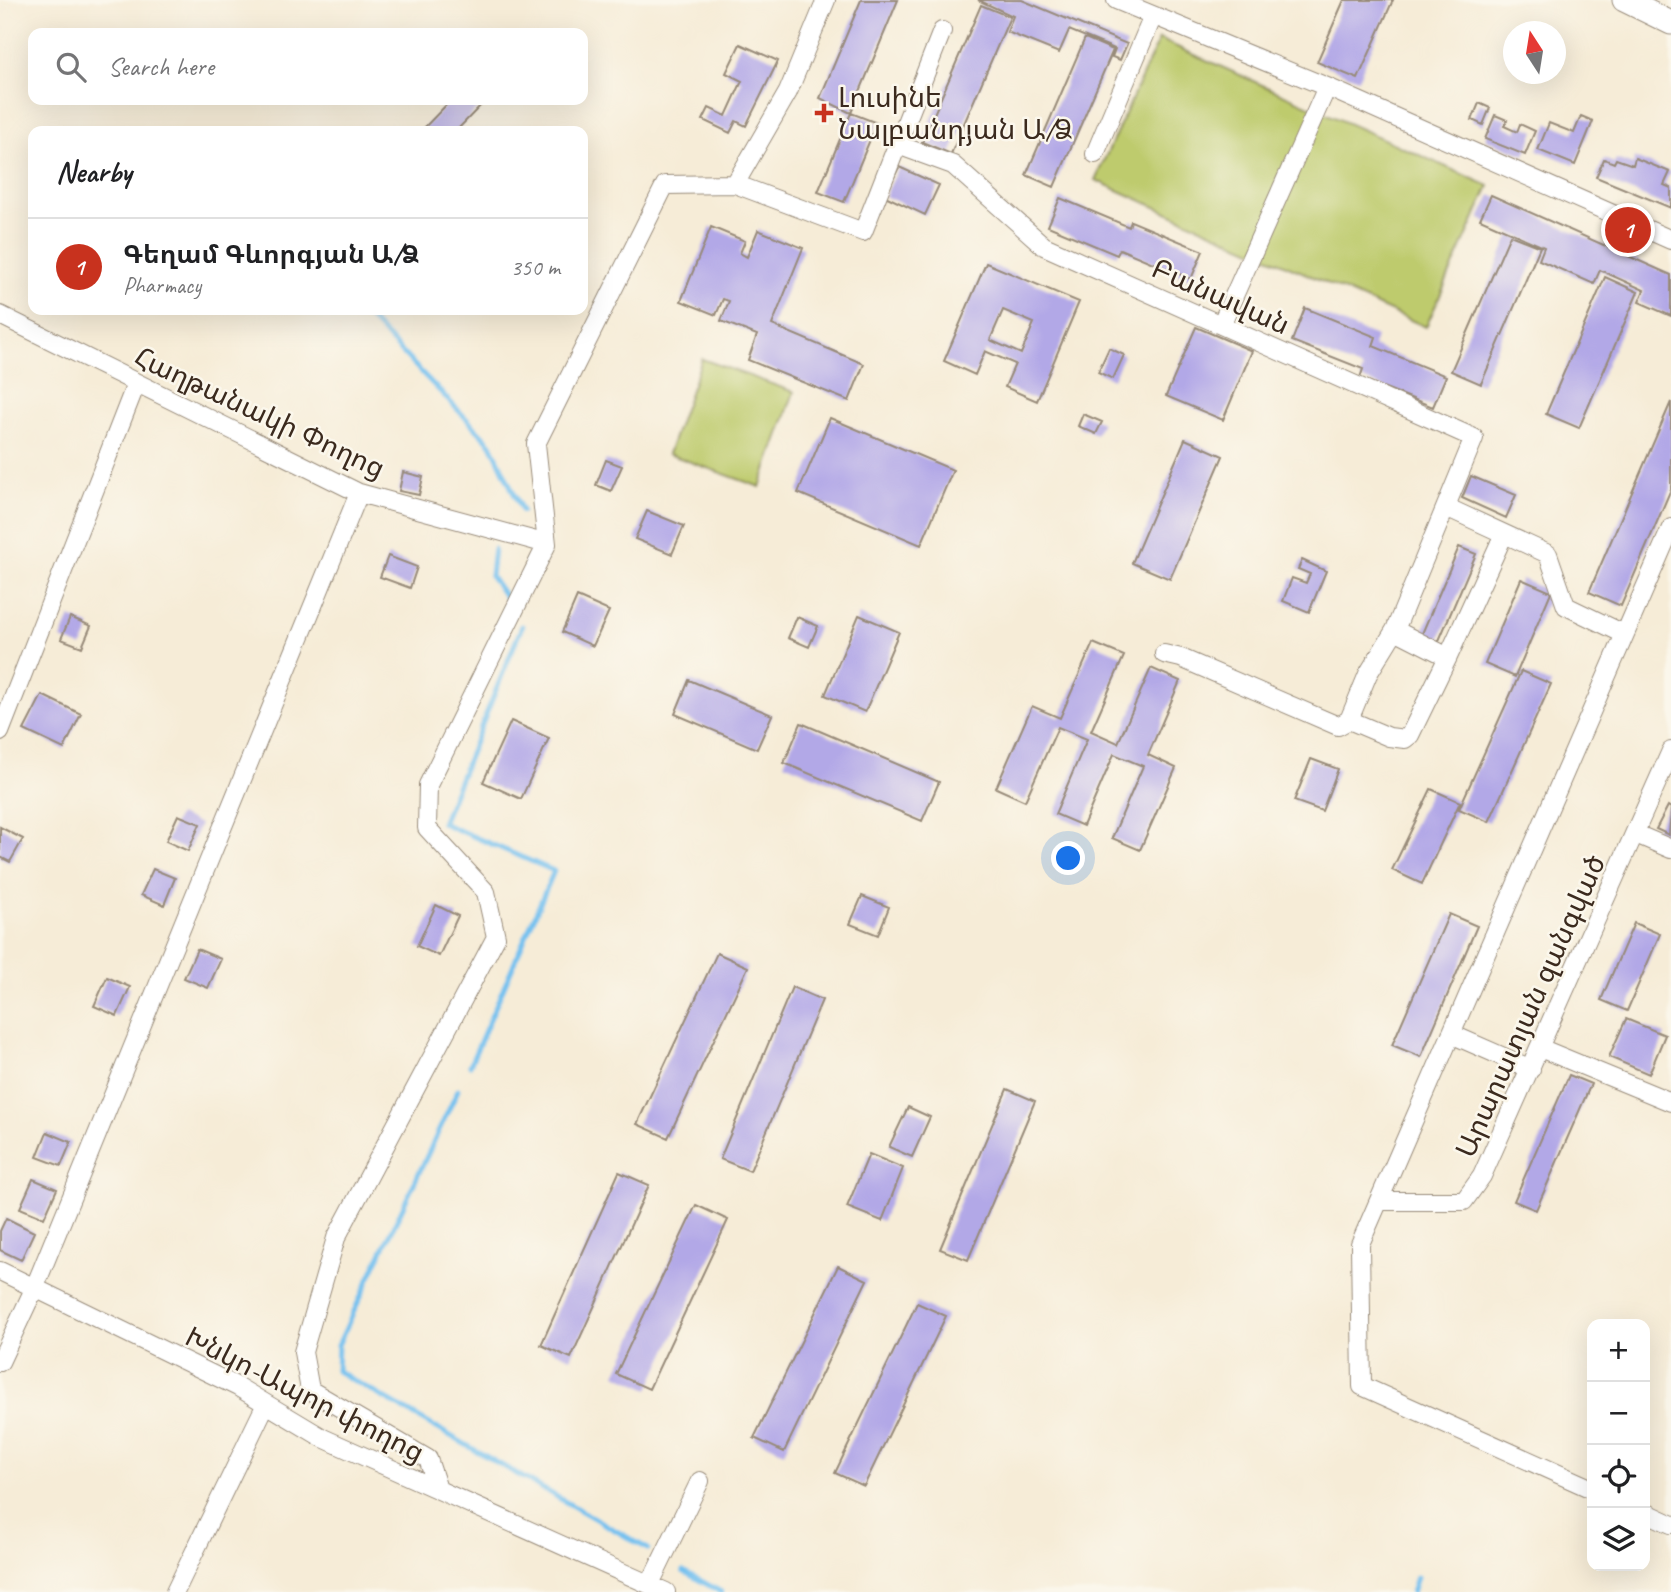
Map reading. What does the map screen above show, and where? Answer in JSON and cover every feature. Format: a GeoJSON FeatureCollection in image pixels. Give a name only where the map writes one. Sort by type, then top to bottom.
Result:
{"type":"FeatureCollection","features":[{"type":"Feature","properties":{"kind":"main road"},"geometry":{"type":"LineString","coordinates":[[1624,0],[1671,23]]}},
{"type":"Feature","properties":{"kind":"street"},"geometry":{"type":"LineString","coordinates":[[735,184],[788,92],[826,0]]}},
{"type":"Feature","properties":{"kind":"street"},"geometry":{"type":"LineString","coordinates":[[1116,0],[1327,87],[1671,240]]}},
{"type":"Feature","properties":{"kind":"street"},"geometry":{"type":"LineString","coordinates":[[1095,154],[1153,16]]}},
{"type":"Feature","properties":{"kind":"street"},"geometry":{"type":"LineString","coordinates":[[438,1489],[428,1459],[310,1390],[303,1352],[336,1238],[496,937],[486,892],[427,828],[428,785],[547,544],[536,444],[665,185],[735,184],[863,232],[942,31]]}},
{"type":"Feature","properties":{"kind":"street"},"geometry":{"type":"LineString","coordinates":[[1221,325],[1327,87]]}},
{"type":"Feature","properties":{"kind":"street","name":"Բանավան"},"geometry":{"type":"LineString","coordinates":[[898,145],[953,165],[1044,246],[1474,438],[1446,507]]}},
{"type":"Feature","properties":{"kind":"street","name":"Հաղթանակի Փողոց"},"geometry":{"type":"LineString","coordinates":[[0,316],[359,493],[547,544]]}},
{"type":"Feature","properties":{"kind":"street"},"geometry":{"type":"LineString","coordinates":[[0,732],[135,384]]}},
{"type":"Feature","properties":{"kind":"street"},"geometry":{"type":"LineString","coordinates":[[0,1362],[34,1289],[359,493]]}},
{"type":"Feature","properties":{"kind":"street"},"geometry":{"type":"LineString","coordinates":[[1164,654],[1181,658],[1338,726],[1349,720],[1368,674],[1395,630],[1446,507],[1548,554],[1566,606],[1624,634]]}},
{"type":"Feature","properties":{"kind":"street"},"geometry":{"type":"LineString","coordinates":[[1587,1487],[1362,1385],[1360,1244],[1671,528]]}},
{"type":"Feature","properties":{"kind":"street"},"geometry":{"type":"LineString","coordinates":[[1349,720],[1389,737],[1405,739],[1410,735],[1431,699],[1504,534]]}},
{"type":"Feature","properties":{"kind":"street"},"geometry":{"type":"LineString","coordinates":[[1395,630],[1448,657]]}},
{"type":"Feature","properties":{"kind":"street","name":"Արարատյան զանգված"},"geometry":{"type":"LineString","coordinates":[[1379,1201],[1464,1201],[1482,1176],[1671,751]]}},
{"type":"Feature","properties":{"kind":"street"},"geometry":{"type":"LineString","coordinates":[[1636,834],[1671,849]]}},
{"type":"Feature","properties":{"kind":"street"},"geometry":{"type":"LineString","coordinates":[[1451,1034],[1531,1069]]}},
{"type":"Feature","properties":{"kind":"street"},"geometry":{"type":"LineString","coordinates":[[1540,1048],[1671,1102]]}},
{"type":"Feature","properties":{"kind":"street","name":"Խնկո-Ապոր փողոց"},"geometry":{"type":"LineString","coordinates":[[0,1271],[238,1387],[265,1406],[323,1438],[658,1588]]}},
{"type":"Feature","properties":{"kind":"street"},"geometry":{"type":"LineString","coordinates":[[175,1592],[265,1406]]}},
{"type":"Feature","properties":{"kind":"street"},"geometry":{"type":"LineString","coordinates":[[658,1588],[700,1481]]}},
{"type":"Feature","properties":{"kind":"street"},"geometry":{"type":"LineString","coordinates":[[1650,1514],[1671,1524]]}},
{"type":"Feature","properties":{"kind":"green space"},"geometry":{"type":"Polygon","coordinates":[[[1159,39],[1489,186],[1426,327],[1095,180],[1159,39]]]}},
{"type":"Feature","properties":{"kind":"green space"},"geometry":{"type":"Polygon","coordinates":[[[702,359],[794,392],[760,487],[668,454],[702,359]]]}},
{"type":"Feature","properties":{"kind":"building"},"geometry":{"type":"Polygon","coordinates":[[[861,0],[898,0],[851,113],[820,98],[861,0]]]}},
{"type":"Feature","properties":{"kind":"building"},"geometry":{"type":"Polygon","coordinates":[[[978,0],[1022,0],[1127,44],[1120,60],[1112,57],[1115,49],[1069,30],[1059,53],[1007,32],[1013,16],[978,0]]]}},
{"type":"Feature","properties":{"kind":"building"},"geometry":{"type":"Polygon","coordinates":[[[1344,0],[1393,0],[1358,79],[1317,62],[1344,0]]]}},
{"type":"Feature","properties":{"kind":"building"},"geometry":{"type":"Polygon","coordinates":[[[981,5],[1010,17],[951,154],[922,142],[981,5]]]}},
{"type":"Feature","properties":{"kind":"building"},"geometry":{"type":"Polygon","coordinates":[[[1085,38],[1113,50],[1054,187],[1026,175],[1085,38]]]}},
{"type":"Feature","properties":{"kind":"building"},"geometry":{"type":"Polygon","coordinates":[[[740,44],[778,61],[746,126],[736,121],[730,133],[703,120],[709,108],[726,116],[742,81],[726,73],[740,44]]]}},
{"type":"Feature","properties":{"kind":"building"},"geometry":{"type":"Polygon","coordinates":[[[1479,103],[1490,108],[1483,125],[1472,120],[1479,103]]]}},
{"type":"Feature","properties":{"kind":"building"},"geometry":{"type":"Polygon","coordinates":[[[446,105],[481,105],[461,126],[426,126],[446,105]]]}},
{"type":"Feature","properties":{"kind":"building"},"geometry":{"type":"Polygon","coordinates":[[[851,113],[877,123],[844,202],[818,192],[851,113]]]}},
{"type":"Feature","properties":{"kind":"building"},"geometry":{"type":"Polygon","coordinates":[[[1495,115],[1507,120],[1504,126],[1517,132],[1520,124],[1535,131],[1525,155],[1485,139],[1495,115]]]}},
{"type":"Feature","properties":{"kind":"building"},"geometry":{"type":"Polygon","coordinates":[[[1581,116],[1593,121],[1575,165],[1538,150],[1549,123],[1574,133],[1581,116]]]}},
{"type":"Feature","properties":{"kind":"building"},"geometry":{"type":"Polygon","coordinates":[[[1635,158],[1670,172],[1664,185],[1671,188],[1671,208],[1596,177],[1604,159],[1614,163],[1616,159],[1633,165],[1635,158]]]}},
{"type":"Feature","properties":{"kind":"building"},"geometry":{"type":"Polygon","coordinates":[[[899,167],[939,185],[925,215],[885,196],[899,167]]]}},
{"type":"Feature","properties":{"kind":"building"},"geometry":{"type":"Polygon","coordinates":[[[1491,195],[1671,275],[1671,316],[1639,302],[1644,290],[1600,270],[1594,284],[1539,260],[1544,247],[1480,219],[1491,195]]]}},
{"type":"Feature","properties":{"kind":"building"},"geometry":{"type":"Polygon","coordinates":[[[1060,198],[1129,227],[1131,221],[1203,251],[1191,279],[1120,249],[1117,255],[1048,226],[1060,198]]]}},
{"type":"Feature","properties":{"kind":"building"},"geometry":{"type":"Polygon","coordinates":[[[711,227],[745,241],[740,253],[747,257],[758,230],[803,248],[772,325],[864,364],[849,401],[748,360],[757,335],[721,321],[729,301],[723,299],[716,315],[681,301],[711,227]]]}},
{"type":"Feature","properties":{"kind":"building"},"geometry":{"type":"Polygon","coordinates":[[[1510,235],[1540,247],[1481,384],[1451,371],[1510,235]]]}},
{"type":"Feature","properties":{"kind":"building"},"geometry":{"type":"Polygon","coordinates":[[[986,263],[1079,302],[1037,401],[1005,387],[1015,364],[985,351],[975,375],[944,361],[986,263]],[[1003,310],[990,340],[1021,354],[1034,323],[1003,310]]]}},
{"type":"Feature","properties":{"kind":"building"},"geometry":{"type":"Polygon","coordinates":[[[1605,277],[1638,292],[1579,428],[1546,414],[1605,277]]]}},
{"type":"Feature","properties":{"kind":"building"},"geometry":{"type":"Polygon","coordinates":[[[1305,308],[1376,337],[1373,346],[1446,376],[1433,407],[1360,378],[1363,369],[1292,341],[1305,308]]]}},
{"type":"Feature","properties":{"kind":"building"},"geometry":{"type":"Polygon","coordinates":[[[1196,327],[1252,351],[1223,420],[1166,396],[1196,327]]]}},
{"type":"Feature","properties":{"kind":"building"},"geometry":{"type":"Polygon","coordinates":[[[1109,348],[1124,355],[1113,379],[1098,372],[1109,348]]]}},
{"type":"Feature","properties":{"kind":"building"},"geometry":{"type":"Polygon","coordinates":[[[1671,402],[1671,489],[1621,606],[1589,592],[1671,402]]]}},
{"type":"Feature","properties":{"kind":"building"},"geometry":{"type":"Polygon","coordinates":[[[1083,414],[1102,422],[1096,434],[1078,426],[1083,414]]]}},
{"type":"Feature","properties":{"kind":"building"},"geometry":{"type":"Polygon","coordinates":[[[830,418],[953,470],[921,545],[798,493],[830,418]]]}},
{"type":"Feature","properties":{"kind":"building"},"geometry":{"type":"Polygon","coordinates":[[[1185,439],[1223,456],[1170,579],[1132,563],[1185,439]]]}},
{"type":"Feature","properties":{"kind":"building"},"geometry":{"type":"Polygon","coordinates":[[[606,460],[622,466],[611,491],[596,485],[606,460]]]}},
{"type":"Feature","properties":{"kind":"building"},"geometry":{"type":"Polygon","coordinates":[[[403,472],[423,477],[419,495],[399,491],[403,472]]]}},
{"type":"Feature","properties":{"kind":"building"},"geometry":{"type":"Polygon","coordinates":[[[1471,476],[1516,495],[1506,518],[1462,498],[1471,476]]]}},
{"type":"Feature","properties":{"kind":"building"},"geometry":{"type":"Polygon","coordinates":[[[647,511],[684,526],[672,554],[635,539],[647,511]]]}},
{"type":"Feature","properties":{"kind":"building"},"geometry":{"type":"Polygon","coordinates":[[[1459,547],[1476,554],[1438,643],[1421,636],[1459,547]]]}},
{"type":"Feature","properties":{"kind":"building"},"geometry":{"type":"Polygon","coordinates":[[[388,556],[417,567],[410,588],[380,577],[388,556]]]}},
{"type":"Feature","properties":{"kind":"building"},"geometry":{"type":"Polygon","coordinates":[[[1302,560],[1326,571],[1309,612],[1283,601],[1292,578],[1306,583],[1310,574],[1298,569],[1302,560]]]}},
{"type":"Feature","properties":{"kind":"building"},"geometry":{"type":"Polygon","coordinates":[[[1521,579],[1551,592],[1515,677],[1485,664],[1521,579]]]}},
{"type":"Feature","properties":{"kind":"building"},"geometry":{"type":"Polygon","coordinates":[[[577,597],[609,611],[593,646],[562,632],[577,597]]]}},
{"type":"Feature","properties":{"kind":"building"},"geometry":{"type":"Polygon","coordinates":[[[859,615],[899,632],[865,712],[825,695],[859,615]]]}},
{"type":"Feature","properties":{"kind":"building"},"geometry":{"type":"Polygon","coordinates":[[[70,617],[91,626],[82,647],[61,639],[70,617]]]}},
{"type":"Feature","properties":{"kind":"building"},"geometry":{"type":"Polygon","coordinates":[[[797,617],[818,626],[809,647],[788,638],[797,617]]]}},
{"type":"Feature","properties":{"kind":"building"},"geometry":{"type":"Polygon","coordinates":[[[1093,643],[1124,656],[1091,731],[1118,743],[1151,668],[1180,681],[1148,755],[1176,768],[1140,850],[1112,838],[1143,766],[1114,754],[1083,826],[1055,814],[1087,739],[1058,727],[1025,801],[996,788],[1032,706],[1060,718],[1093,643]]]}},
{"type":"Feature","properties":{"kind":"building"},"geometry":{"type":"Polygon","coordinates":[[[1521,671],[1551,684],[1489,822],[1459,809],[1521,671]]]}},
{"type":"Feature","properties":{"kind":"building"},"geometry":{"type":"Polygon","coordinates":[[[689,680],[772,715],[757,749],[675,714],[689,680]]]}},
{"type":"Feature","properties":{"kind":"building"},"geometry":{"type":"Polygon","coordinates":[[[42,695],[81,714],[64,749],[24,730],[42,695]]]}},
{"type":"Feature","properties":{"kind":"building"},"geometry":{"type":"Polygon","coordinates":[[[511,721],[549,738],[521,799],[483,782],[511,721]]]}},
{"type":"Feature","properties":{"kind":"building"},"geometry":{"type":"Polygon","coordinates":[[[801,723],[939,782],[922,821],[784,763],[801,723]]]}},
{"type":"Feature","properties":{"kind":"building"},"geometry":{"type":"Polygon","coordinates":[[[1311,759],[1338,769],[1322,811],[1294,801],[1311,759]]]}},
{"type":"Feature","properties":{"kind":"building"},"geometry":{"type":"Polygon","coordinates":[[[1431,789],[1460,802],[1422,884],[1392,870],[1431,789]]]}},
{"type":"Feature","properties":{"kind":"building"},"geometry":{"type":"Polygon","coordinates":[[[1668,806],[1671,808],[1669,835],[1656,829],[1668,806]]]}},
{"type":"Feature","properties":{"kind":"building"},"geometry":{"type":"Polygon","coordinates":[[[178,815],[200,824],[188,851],[166,841],[178,815]]]}},
{"type":"Feature","properties":{"kind":"building"},"geometry":{"type":"Polygon","coordinates":[[[0,827],[23,839],[10,862],[0,857],[0,827]]]}},
{"type":"Feature","properties":{"kind":"building"},"geometry":{"type":"Polygon","coordinates":[[[153,869],[175,878],[164,905],[141,895],[153,869]]]}},
{"type":"Feature","properties":{"kind":"building"},"geometry":{"type":"Polygon","coordinates":[[[862,896],[889,907],[878,935],[850,924],[862,896]]]}},
{"type":"Feature","properties":{"kind":"building"},"geometry":{"type":"Polygon","coordinates":[[[436,905],[458,916],[439,956],[417,946],[436,905]]]}},
{"type":"Feature","properties":{"kind":"building"},"geometry":{"type":"Polygon","coordinates":[[[1449,914],[1477,926],[1421,1057],[1392,1045],[1449,914]]]}},
{"type":"Feature","properties":{"kind":"building"},"geometry":{"type":"Polygon","coordinates":[[[1634,923],[1660,934],[1627,1011],[1601,1000],[1634,923]]]}},
{"type":"Feature","properties":{"kind":"building"},"geometry":{"type":"Polygon","coordinates":[[[197,949],[221,959],[208,988],[184,978],[197,949]]]}},
{"type":"Feature","properties":{"kind":"building"},"geometry":{"type":"Polygon","coordinates":[[[717,953],[748,967],[668,1138],[637,1124],[717,953]]]}},
{"type":"Feature","properties":{"kind":"building"},"geometry":{"type":"Polygon","coordinates":[[[107,977],[130,987],[117,1016],[94,1006],[107,977]]]}},
{"type":"Feature","properties":{"kind":"building"},"geometry":{"type":"Polygon","coordinates":[[[792,987],[822,1000],[750,1171],[720,1159],[792,987]]]}},
{"type":"Feature","properties":{"kind":"building"},"geometry":{"type":"Polygon","coordinates":[[[1626,1019],[1665,1035],[1649,1074],[1609,1057],[1626,1019]]]}},
{"type":"Feature","properties":{"kind":"building"},"geometry":{"type":"Polygon","coordinates":[[[1569,1075],[1591,1084],[1536,1210],[1514,1201],[1569,1075]]]}},
{"type":"Feature","properties":{"kind":"building"},"geometry":{"type":"Polygon","coordinates":[[[1007,1089],[1035,1101],[968,1260],[940,1249],[1007,1089]]]}},
{"type":"Feature","properties":{"kind":"building"},"geometry":{"type":"Polygon","coordinates":[[[908,1107],[930,1117],[912,1157],[889,1147],[908,1107]]]}},
{"type":"Feature","properties":{"kind":"building"},"geometry":{"type":"Polygon","coordinates":[[[47,1132],[71,1142],[61,1166],[37,1157],[47,1132]]]}},
{"type":"Feature","properties":{"kind":"building"},"geometry":{"type":"Polygon","coordinates":[[[869,1154],[903,1168],[882,1221],[847,1207],[869,1154]]]}},
{"type":"Feature","properties":{"kind":"building"},"geometry":{"type":"Polygon","coordinates":[[[619,1172],[649,1185],[571,1358],[541,1345],[619,1172]]]}},
{"type":"Feature","properties":{"kind":"building"},"geometry":{"type":"Polygon","coordinates":[[[33,1179],[57,1189],[44,1218],[20,1208],[33,1179]]]}},
{"type":"Feature","properties":{"kind":"building"},"geometry":{"type":"Polygon","coordinates":[[[696,1205],[728,1220],[649,1389],[616,1374],[696,1205]]]}},
{"type":"Feature","properties":{"kind":"building"},"geometry":{"type":"Polygon","coordinates":[[[6,1218],[34,1232],[21,1260],[0,1250],[0,1231],[6,1218]]]}},
{"type":"Feature","properties":{"kind":"building"},"geometry":{"type":"Polygon","coordinates":[[[838,1266],[867,1280],[784,1452],[754,1438],[838,1266]]]}},
{"type":"Feature","properties":{"kind":"building"},"geometry":{"type":"Polygon","coordinates":[[[917,1303],[946,1316],[864,1486],[835,1473],[917,1303]]]}},
{"type":"Feature","properties":{"kind":"waterway"},"geometry":{"type":"LineString","coordinates":[[366,315],[491,444],[522,511]]}},
{"type":"Feature","properties":{"kind":"waterway"},"geometry":{"type":"LineString","coordinates":[[494,549],[491,576],[506,598]]}},
{"type":"Feature","properties":{"kind":"waterway"},"geometry":{"type":"LineString","coordinates":[[470,1065],[554,871],[442,823],[522,626]]}},
{"type":"Feature","properties":{"kind":"waterway"},"geometry":{"type":"LineString","coordinates":[[458,1090],[338,1345],[337,1371],[648,1549]]}},
{"type":"Feature","properties":{"kind":"waterway"},"geometry":{"type":"LineString","coordinates":[[683,1571],[721,1592]]}},
{"type":"Feature","properties":{"kind":"waterway"},"geometry":{"type":"LineString","coordinates":[[1412,1592],[1417,1577]]}},
{"type":"Feature","properties":{"kind":"place","name":"Լուսինե Նալբանդյան Ա/Ձ"},"geometry":{"type":"Point","coordinates":[824,113]}},
{"type":"Feature","properties":{"kind":"place","name":"Գեղամ Գևորգյան Ա/Ձ"},"geometry":{"type":"Point","coordinates":[1628,230]}}]}
